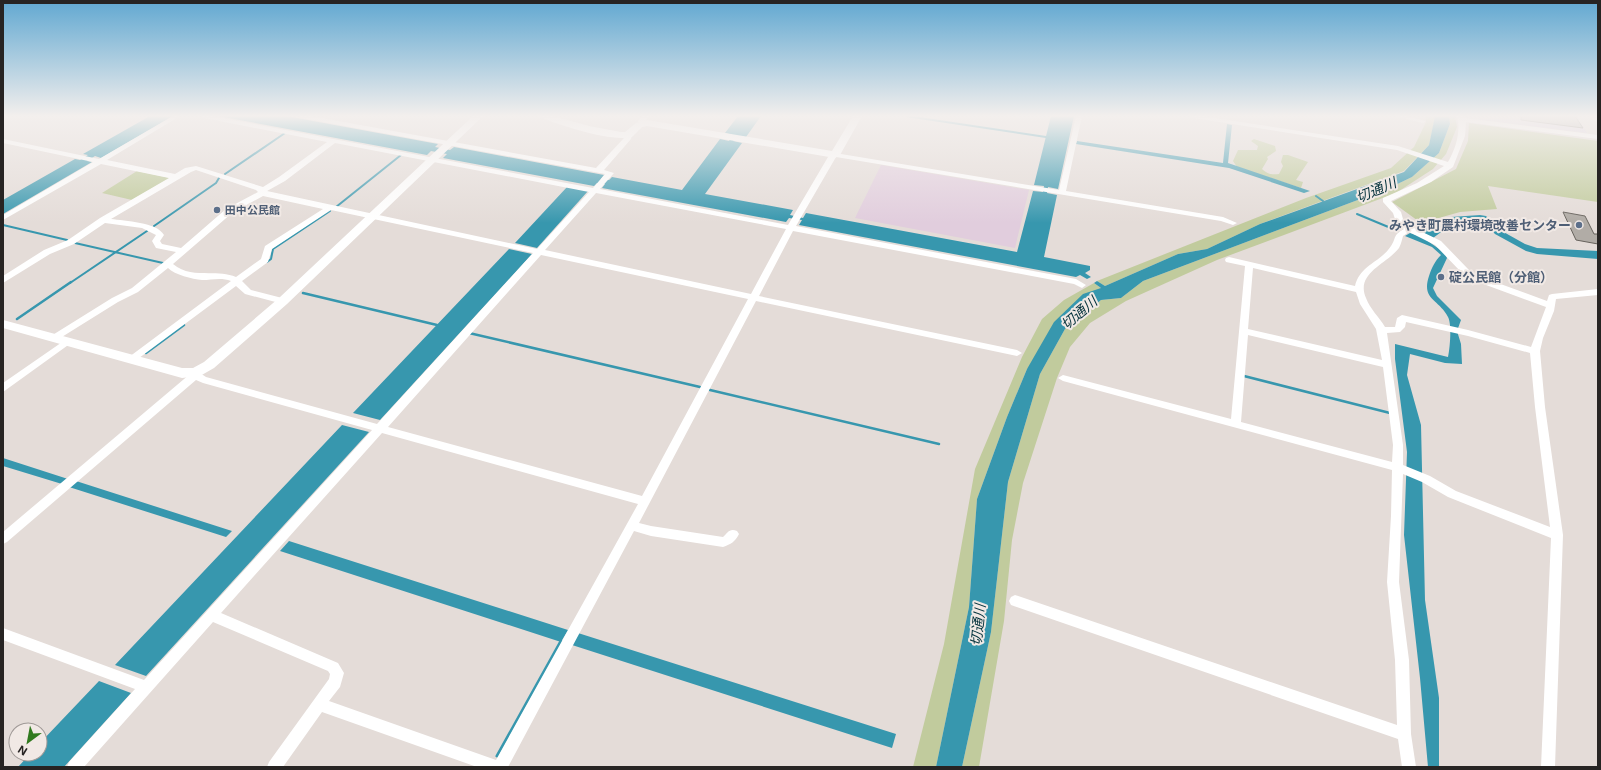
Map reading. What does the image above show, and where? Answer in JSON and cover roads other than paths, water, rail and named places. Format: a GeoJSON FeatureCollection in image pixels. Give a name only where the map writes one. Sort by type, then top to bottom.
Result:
{"type":"FeatureCollection","features":[{"type":"Feature","properties":{"kind":"street"},"geometry":{"type":"LineString","coordinates":[[60,152],[176,177]]}},
{"type":"Feature","properties":{"kind":"street"},"geometry":{"type":"LineString","coordinates":[[3,218],[116,152]]}},
{"type":"Feature","properties":{"kind":"street"},"geometry":{"type":"LineString","coordinates":[[54,338],[115,300],[135,290],[196,241],[229,211],[282,179],[318,152]]}},
{"type":"Feature","properties":{"kind":"street"},"geometry":{"type":"LineString","coordinates":[[3,539],[195,374],[209,365],[283,301],[440,152]]}},
{"type":"Feature","properties":{"kind":"street"},"geometry":{"type":"LineString","coordinates":[[445,152],[600,184],[795,221],[1076,282],[1082,285]]}},
{"type":"Feature","properties":{"kind":"street"},"geometry":{"type":"LineString","coordinates":[[74,767],[610,173],[599,170],[449,152]]}},
{"type":"Feature","properties":{"kind":"street"},"geometry":{"type":"LineString","coordinates":[[599,170],[615,152]]}},
{"type":"Feature","properties":{"kind":"street"},"geometry":{"type":"LineString","coordinates":[[816,152],[1223,219],[1233,223]]}},
{"type":"Feature","properties":{"kind":"street"},"geometry":{"type":"LineString","coordinates":[[319,704],[499,767],[645,501],[795,221],[836,152]]}},
{"type":"Feature","properties":{"kind":"street"},"geometry":{"type":"LineString","coordinates":[[1062,192],[1070,152]]}},
{"type":"Feature","properties":{"kind":"street"},"geometry":{"type":"LineString","coordinates":[[1411,152],[1448,164]]}},
{"type":"Feature","properties":{"kind":"street"},"geometry":{"type":"LineString","coordinates":[[1454,152],[1448,164],[1438,174],[1386,200],[1397,212],[1399,220],[1409,229],[1438,243],[1462,268],[1481,280],[1551,306]]}},
{"type":"Feature","properties":{"kind":"street"},"geometry":{"type":"LineString","coordinates":[[3,280],[47,252],[71,242],[103,220],[188,170],[196,168],[259,188],[262,192],[329,208],[1017,353]]}},
{"type":"Feature","properties":{"kind":"street"},"geometry":{"type":"LineString","coordinates":[[132,359],[265,260],[268,248],[329,208]]}},
{"type":"Feature","properties":{"kind":"street"},"geometry":{"type":"LineString","coordinates":[[103,220],[144,226],[159,233],[160,235],[156,241],[159,246],[182,251]]}},
{"type":"Feature","properties":{"kind":"street"},"geometry":{"type":"LineString","coordinates":[[1409,229],[1399,235],[1395,246],[1366,271],[1362,278],[1360,290],[1360,295],[1363,301],[1382,330],[1386,349],[1398,445],[1400,468],[1393,582],[1402,660],[1404,734],[1409,767]]}},
{"type":"Feature","properties":{"kind":"street"},"geometry":{"type":"LineString","coordinates":[[1229,260],[1360,290]]}},
{"type":"Feature","properties":{"kind":"street"},"geometry":{"type":"LineString","coordinates":[[168,264],[175,270],[201,277],[226,276],[237,281],[242,288],[248,292],[283,301]]}},
{"type":"Feature","properties":{"kind":"street"},"geometry":{"type":"LineString","coordinates":[[1236,424],[1249,265]]}},
{"type":"Feature","properties":{"kind":"street"},"geometry":{"type":"LineString","coordinates":[[1548,767],[1557,535],[1540,407],[1535,351],[1536,343],[1551,306],[1552,297],[1598,292]]}},
{"type":"Feature","properties":{"kind":"street"},"geometry":{"type":"LineString","coordinates":[[1382,330],[1397,330],[1400,327],[1402,318],[1429,325],[1432,324],[1535,351]]}},
{"type":"Feature","properties":{"kind":"street"},"geometry":{"type":"LineString","coordinates":[[3,324],[182,373],[195,374],[203,380],[645,501]]}},
{"type":"Feature","properties":{"kind":"street"},"geometry":{"type":"LineString","coordinates":[[1243,331],[1387,365]]}},
{"type":"Feature","properties":{"kind":"street"},"geometry":{"type":"LineString","coordinates":[[3,388],[68,341]]}},
{"type":"Feature","properties":{"kind":"street"},"geometry":{"type":"LineString","coordinates":[[1063,378],[1400,468],[1426,479],[1452,494],[1557,535]]}},
{"type":"Feature","properties":{"kind":"street"},"geometry":{"type":"LineString","coordinates":[[631,525],[651,531],[723,542],[728,540],[733,534]]}},
{"type":"Feature","properties":{"kind":"street"},"geometry":{"type":"LineString","coordinates":[[1015,601],[1404,734]]}},
{"type":"Feature","properties":{"kind":"street"},"geometry":{"type":"LineString","coordinates":[[211,615],[333,667],[337,673],[335,682],[274,767]]}},
{"type":"Feature","properties":{"kind":"street"},"geometry":{"type":"LineString","coordinates":[[3,634],[146,687]]}},
{"type":"Feature","properties":{"kind":"water"},"geometry":{"type":"Polygon","coordinates":[[[87,152],[111,152],[101,158],[95,156],[87,161],[92,162],[3,214],[3,200],[75,159],[80,160],[88,155],[83,154],[87,152]]]}},
{"type":"Feature","properties":{"kind":"water"},"geometry":{"type":"Polygon","coordinates":[[[411,152],[430,152],[427,155],[411,152]]]}},
{"type":"Feature","properties":{"kind":"water"},"geometry":{"type":"Polygon","coordinates":[[[436,152],[480,152],[604,175],[601,179],[609,180],[612,177],[682,190],[710,152],[736,152],[705,194],[793,210],[790,215],[803,218],[806,213],[1017,252],[1033,191],[1043,192],[1044,186],[1034,185],[1042,152],[1066,152],[1058,189],[1048,187],[1047,193],[1057,195],[1044,257],[1090,266],[1090,270],[1085,273],[1091,277],[1087,279],[1080,275],[1076,277],[799,225],[802,220],[789,218],[786,222],[602,188],[605,184],[597,183],[594,186],[443,158],[447,154],[436,152]]]}},
{"type":"Feature","properties":{"kind":"water"},"geometry":{"type":"Polygon","coordinates":[[[1127,152],[1150,152],[1223,163],[1224,152],[1229,152],[1228,163],[1310,191],[1304,193],[1229,168],[1127,152]]]}},
{"type":"Feature","properties":{"kind":"water","name":"切通川"},"geometry":{"type":"Polygon","coordinates":[[[1423,152],[1439,152],[1412,177],[1387,189],[1143,281],[1121,298],[1101,300],[1065,329],[1040,374],[1008,482],[991,632],[962,767],[936,767],[969,607],[977,499],[1007,417],[1027,369],[1054,322],[1083,294],[1101,288],[1094,283],[1097,281],[1105,286],[1178,254],[1207,249],[1260,224],[1404,172],[1423,152]]]}},
{"type":"Feature","properties":{"kind":"water"},"geometry":{"type":"Polygon","coordinates":[[[567,187],[588,191],[537,248],[515,243],[567,187]]]}},
{"type":"Feature","properties":{"kind":"water"},"geometry":{"type":"Polygon","coordinates":[[[1486,216],[1500,230],[1525,244],[1537,248],[1598,251],[1598,259],[1537,254],[1526,251],[1495,234],[1483,221],[1478,219],[1452,224],[1433,238],[1419,231],[1418,225],[1451,217],[1486,216]]]}},
{"type":"Feature","properties":{"kind":"water"},"geometry":{"type":"Polygon","coordinates":[[[1410,233],[1422,237],[1445,253],[1447,258],[1433,288],[1437,296],[1461,320],[1457,331],[1461,344],[1462,364],[1445,363],[1410,354],[1407,375],[1421,425],[1425,600],[1439,698],[1439,767],[1428,767],[1420,678],[1404,535],[1407,452],[1395,359],[1395,344],[1448,357],[1450,330],[1448,317],[1440,306],[1432,299],[1427,290],[1431,270],[1441,255],[1432,247],[1405,236],[1410,233]]]}},
{"type":"Feature","properties":{"kind":"water"},"geometry":{"type":"Polygon","coordinates":[[[509,249],[532,254],[380,420],[353,413],[509,249]]]}},
{"type":"Feature","properties":{"kind":"water"},"geometry":{"type":"Polygon","coordinates":[[[342,425],[369,432],[146,676],[115,665],[342,425]]]}},
{"type":"Feature","properties":{"kind":"water"},"geometry":{"type":"Polygon","coordinates":[[[3,458],[68,479],[62,484],[3,466],[3,458]]]}},
{"type":"Feature","properties":{"kind":"water"},"geometry":{"type":"Polygon","coordinates":[[[76,481],[232,531],[226,537],[69,487],[76,481]]]}},
{"type":"Feature","properties":{"kind":"water"},"geometry":{"type":"Polygon","coordinates":[[[289,541],[568,630],[561,642],[280,551],[289,541]]]}},
{"type":"Feature","properties":{"kind":"water"},"geometry":{"type":"Polygon","coordinates":[[[578,633],[896,734],[892,748],[572,645],[578,633]]]}},
{"type":"Feature","properties":{"kind":"water"},"geometry":{"type":"Polygon","coordinates":[[[99,681],[131,693],[64,767],[18,767],[23,762],[48,762],[48,735],[99,681]]]}},
{"type":"Feature","properties":{"kind":"waterway"},"geometry":{"type":"LineString","coordinates":[[225,174],[257,152]]}},
{"type":"Feature","properties":{"kind":"waterway"},"geometry":{"type":"LineString","coordinates":[[336,207],[401,155]]}},
{"type":"Feature","properties":{"kind":"waterway"},"geometry":{"type":"LineString","coordinates":[[154,226],[216,183],[219,178]]}},
{"type":"Feature","properties":{"kind":"waterway"},"geometry":{"type":"LineString","coordinates":[[1316,196],[1323,201]]}},
{"type":"Feature","properties":{"kind":"waterway"},"geometry":{"type":"LineString","coordinates":[[267,262],[271,259],[273,249],[330,211]]}},
{"type":"Feature","properties":{"kind":"waterway"},"geometry":{"type":"LineString","coordinates":[[1357,214],[1398,231]]}},
{"type":"Feature","properties":{"kind":"waterway"},"geometry":{"type":"LineString","coordinates":[[3,225],[67,240]]}},
{"type":"Feature","properties":{"kind":"waterway"},"geometry":{"type":"LineString","coordinates":[[116,252],[147,231]]}},
{"type":"Feature","properties":{"kind":"waterway"},"geometry":{"type":"LineString","coordinates":[[75,243],[116,252]]}},
{"type":"Feature","properties":{"kind":"waterway"},"geometry":{"type":"LineString","coordinates":[[70,283],[116,252]]}},
{"type":"Feature","properties":{"kind":"waterway"},"geometry":{"type":"LineString","coordinates":[[116,252],[163,263]]}},
{"type":"Feature","properties":{"kind":"waterway"},"geometry":{"type":"LineString","coordinates":[[17,319],[71,282]]}},
{"type":"Feature","properties":{"kind":"waterway"},"geometry":{"type":"LineString","coordinates":[[303,293],[437,325]]}},
{"type":"Feature","properties":{"kind":"waterway"},"geometry":{"type":"LineString","coordinates":[[146,353],[184,325]]}},
{"type":"Feature","properties":{"kind":"waterway"},"geometry":{"type":"LineString","coordinates":[[469,333],[700,387]]}},
{"type":"Feature","properties":{"kind":"waterway"},"geometry":{"type":"LineString","coordinates":[[1244,376],[1390,413]]}},
{"type":"Feature","properties":{"kind":"waterway"},"geometry":{"type":"LineString","coordinates":[[710,390],[939,444]]}},
{"type":"Feature","properties":{"kind":"waterway"},"geometry":{"type":"LineString","coordinates":[[497,756],[561,641]]}},
{"type":"Feature","properties":{"kind":"place","name":"田中公民館"},"geometry":{"type":"Point","coordinates":[217,210]}},
{"type":"Feature","properties":{"kind":"place","name":"みやき町農村環境改善センター"},"geometry":{"type":"Point","coordinates":[1579,225]}},
{"type":"Feature","properties":{"kind":"place","name":"碇公民館（分館）"},"geometry":{"type":"Point","coordinates":[1441,277]}}]}
